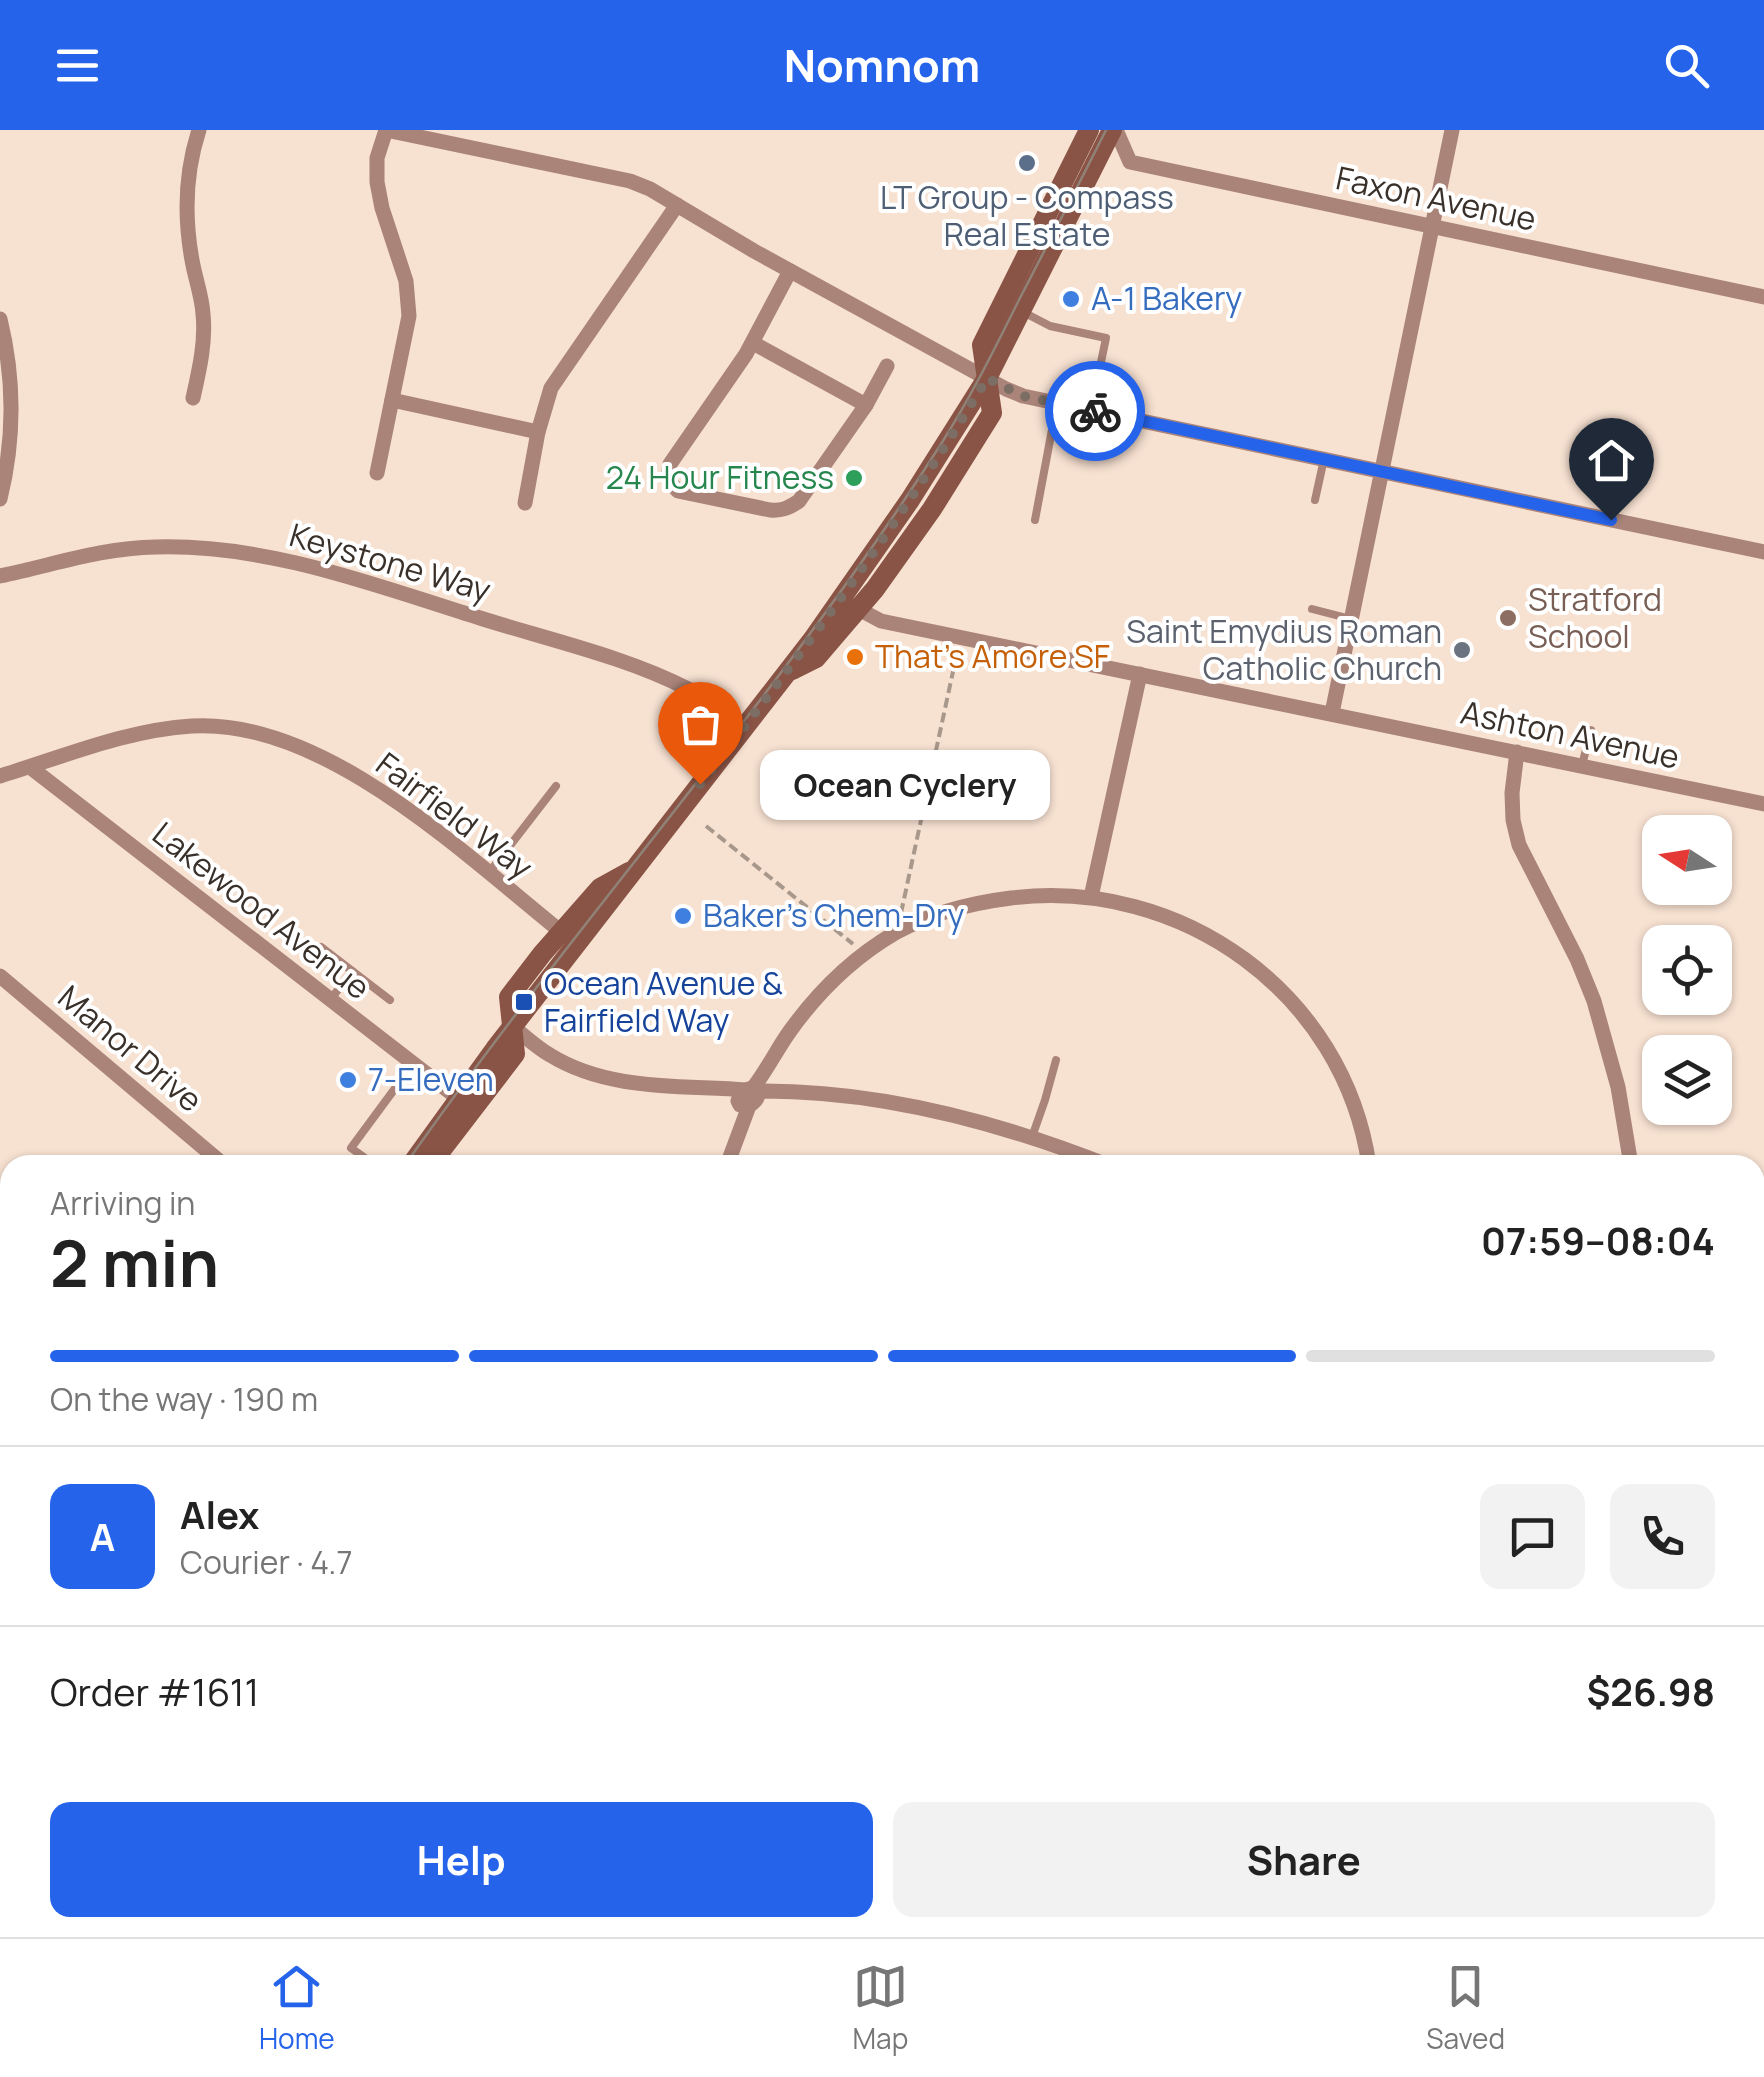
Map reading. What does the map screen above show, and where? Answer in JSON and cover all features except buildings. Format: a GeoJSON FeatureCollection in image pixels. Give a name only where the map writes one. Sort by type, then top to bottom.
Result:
{"type":"FeatureCollection","features":[{"type":"Feature","properties":{"kind":"main road"},"geometry":{"type":"LineString","coordinates":[[418,1155],[512,1027],[569,938],[635,869],[786,673],[816,658],[850,604],[875,589],[932,509],[992,412],[982,345],[1089,130]]}},
{"type":"Feature","properties":{"kind":"main road"},"geometry":{"type":"LineString","coordinates":[[987,378],[1114,130]]}},
{"type":"Feature","properties":{"kind":"main road"},"geometry":{"type":"LineString","coordinates":[[438,1155],[516,1054],[512,1027]]}},
{"type":"Feature","properties":{"kind":"street"},"geometry":{"type":"LineString","coordinates":[[194,398],[204,342],[203,313],[187,231],[186,201],[199,130]]}},
{"type":"Feature","properties":{"kind":"street"},"geometry":{"type":"LineString","coordinates":[[378,472],[409,316],[406,281],[376,182],[377,158],[386,130],[630,181],[650,189],[790,272],[1023,396],[1764,552]]}},
{"type":"Feature","properties":{"kind":"street","name":"Faxon Avenue"},"geometry":{"type":"LineString","coordinates":[[1114,130],[1130,162],[1764,298]]}},
{"type":"Feature","properties":{"kind":"street"},"geometry":{"type":"LineString","coordinates":[[1332,713],[1452,130]]}},
{"type":"Feature","properties":{"kind":"street"},"geometry":{"type":"LineString","coordinates":[[524,502],[545,405],[560,373],[676,205]]}},
{"type":"Feature","properties":{"kind":"street"},"geometry":{"type":"LineString","coordinates":[[790,272],[752,343],[670,464],[671,484],[678,490],[770,510],[788,508],[798,501],[866,405],[887,366]]}},
{"type":"Feature","properties":{"kind":"street"},"geometry":{"type":"LineString","coordinates":[[0,319],[12,386],[8,461],[0,498]]}},
{"type":"Feature","properties":{"kind":"street"},"geometry":{"type":"LineString","coordinates":[[752,343],[866,405]]}},
{"type":"Feature","properties":{"kind":"street"},"geometry":{"type":"LineString","coordinates":[[392,400],[538,432]]}},
{"type":"Feature","properties":{"kind":"street","name":"Keystone Way"},"geometry":{"type":"LineString","coordinates":[[0,576],[79,555],[156,547],[266,555],[340,574],[632,666],[690,690],[744,728]]}},
{"type":"Feature","properties":{"kind":"street","name":"Ashton Avenue"},"geometry":{"type":"LineString","coordinates":[[850,604],[881,620],[1764,804]]}},
{"type":"Feature","properties":{"kind":"street"},"geometry":{"type":"LineString","coordinates":[[1091,897],[1140,674]]}},
{"type":"Feature","properties":{"kind":"street","name":"Fairfield Way"},"geometry":{"type":"LineString","coordinates":[[0,776],[159,729],[195,726],[262,735],[300,748],[373,785],[569,938]]}},
{"type":"Feature","properties":{"kind":"street"},"geometry":{"type":"LineString","coordinates":[[1517,752],[1512,794],[1519,845],[1565,932],[1594,1001],[1618,1088],[1630,1155]]}},
{"type":"Feature","properties":{"kind":"street","name":"Lakewood Avenue"},"geometry":{"type":"LineString","coordinates":[[30,767],[459,1099]]}},
{"type":"Feature","properties":{"kind":"street"},"geometry":{"type":"LineString","coordinates":[[731,1155],[752,1094],[807,1008],[864,953],[897,932],[962,906],[1056,895],[1128,903],[1164,914],[1202,931],[1270,980],[1299,1010],[1344,1080],[1367,1155]]}},
{"type":"Feature","properties":{"kind":"street","name":"Manor Drive"},"geometry":{"type":"LineString","coordinates":[[0,976],[212,1155]]}},
{"type":"Feature","properties":{"kind":"street"},"geometry":{"type":"LineString","coordinates":[[512,1027],[551,1056],[615,1079],[752,1094],[818,1092],[867,1098],[976,1120],[1081,1155]]}},
{"type":"Feature","properties":{"kind":"lane"},"geometry":{"type":"LineString","coordinates":[[1021,310],[1050,326],[1106,338],[1091,410]]}},
{"type":"Feature","properties":{"kind":"lane"},"geometry":{"type":"LineString","coordinates":[[1035,520],[1057,403]]}},
{"type":"Feature","properties":{"kind":"lane"},"geometry":{"type":"LineString","coordinates":[[1314,500],[1324,459]]}},
{"type":"Feature","properties":{"kind":"lane"},"geometry":{"type":"LineString","coordinates":[[1312,609],[1351,619]]}},
{"type":"Feature","properties":{"kind":"lane"},"geometry":{"type":"LineString","coordinates":[[1582,765],[1591,730]]}},
{"type":"Feature","properties":{"kind":"lane"},"geometry":{"type":"LineString","coordinates":[[488,874],[556,786]]}},
{"type":"Feature","properties":{"kind":"lane"},"geometry":{"type":"LineString","coordinates":[[321,946],[390,1000]]}},
{"type":"Feature","properties":{"kind":"lane"},"geometry":{"type":"LineString","coordinates":[[330,1000],[352,971]]}},
{"type":"Feature","properties":{"kind":"lane"},"geometry":{"type":"LineString","coordinates":[[1032,1136],[1056,1060]]}},
{"type":"Feature","properties":{"kind":"lane"},"geometry":{"type":"LineString","coordinates":[[361,1155],[351,1148],[414,1064]]}},
{"type":"Feature","properties":{"kind":"path"},"geometry":{"type":"LineString","coordinates":[[897,932],[960,637]]}},
{"type":"Feature","properties":{"kind":"path"},"geometry":{"type":"LineString","coordinates":[[706,826],[864,953]]}},
{"type":"Feature","properties":{"kind":"tram line"},"geometry":{"type":"LineString","coordinates":[[412,1155],[746,719],[879,538],[973,390],[1106,130]]}},
{"type":"Feature","properties":{"kind":"way so far"},"geometry":{"type":"LineString","coordinates":[[700,784],[842,599],[987,378],[1023,396],[1095,411]]}},
{"type":"Feature","properties":{"kind":"place","name":"LT Group - Compass Real Estate"},"geometry":{"type":"Point","coordinates":[1027,163]}},
{"type":"Feature","properties":{"kind":"place","name":"A-1 Bakery"},"geometry":{"type":"Point","coordinates":[1071,299]}},
{"type":"Feature","properties":{"kind":"place","name":"24 Hour Fitness"},"geometry":{"type":"Point","coordinates":[854,478]}},
{"type":"Feature","properties":{"kind":"place","name":"Stratford School"},"geometry":{"type":"Point","coordinates":[1508,618]}},
{"type":"Feature","properties":{"kind":"place","name":"Saint Emydius Roman Catholic Church"},"geometry":{"type":"Point","coordinates":[1462,650]}},
{"type":"Feature","properties":{"kind":"place","name":"That's Amore SF"},"geometry":{"type":"Point","coordinates":[855,657]}},
{"type":"Feature","properties":{"kind":"place","name":"Ocean Cyclery"},"geometry":{"type":"Point","coordinates":[700,784]}},
{"type":"Feature","properties":{"kind":"place","name":"Baker's Chem-Dry"},"geometry":{"type":"Point","coordinates":[683,916]}},
{"type":"Feature","properties":{"kind":"place","name":"Ocean Avenue & Fairfield Way"},"geometry":{"type":"Point","coordinates":[524,1002]}},
{"type":"Feature","properties":{"kind":"place","name":"7-Eleven"},"geometry":{"type":"Point","coordinates":[348,1080]}},
{"type":"Feature","properties":{"kind":"route"},"geometry":{"type":"LineString","coordinates":[[1095,411],[1611,520]]}}]}
